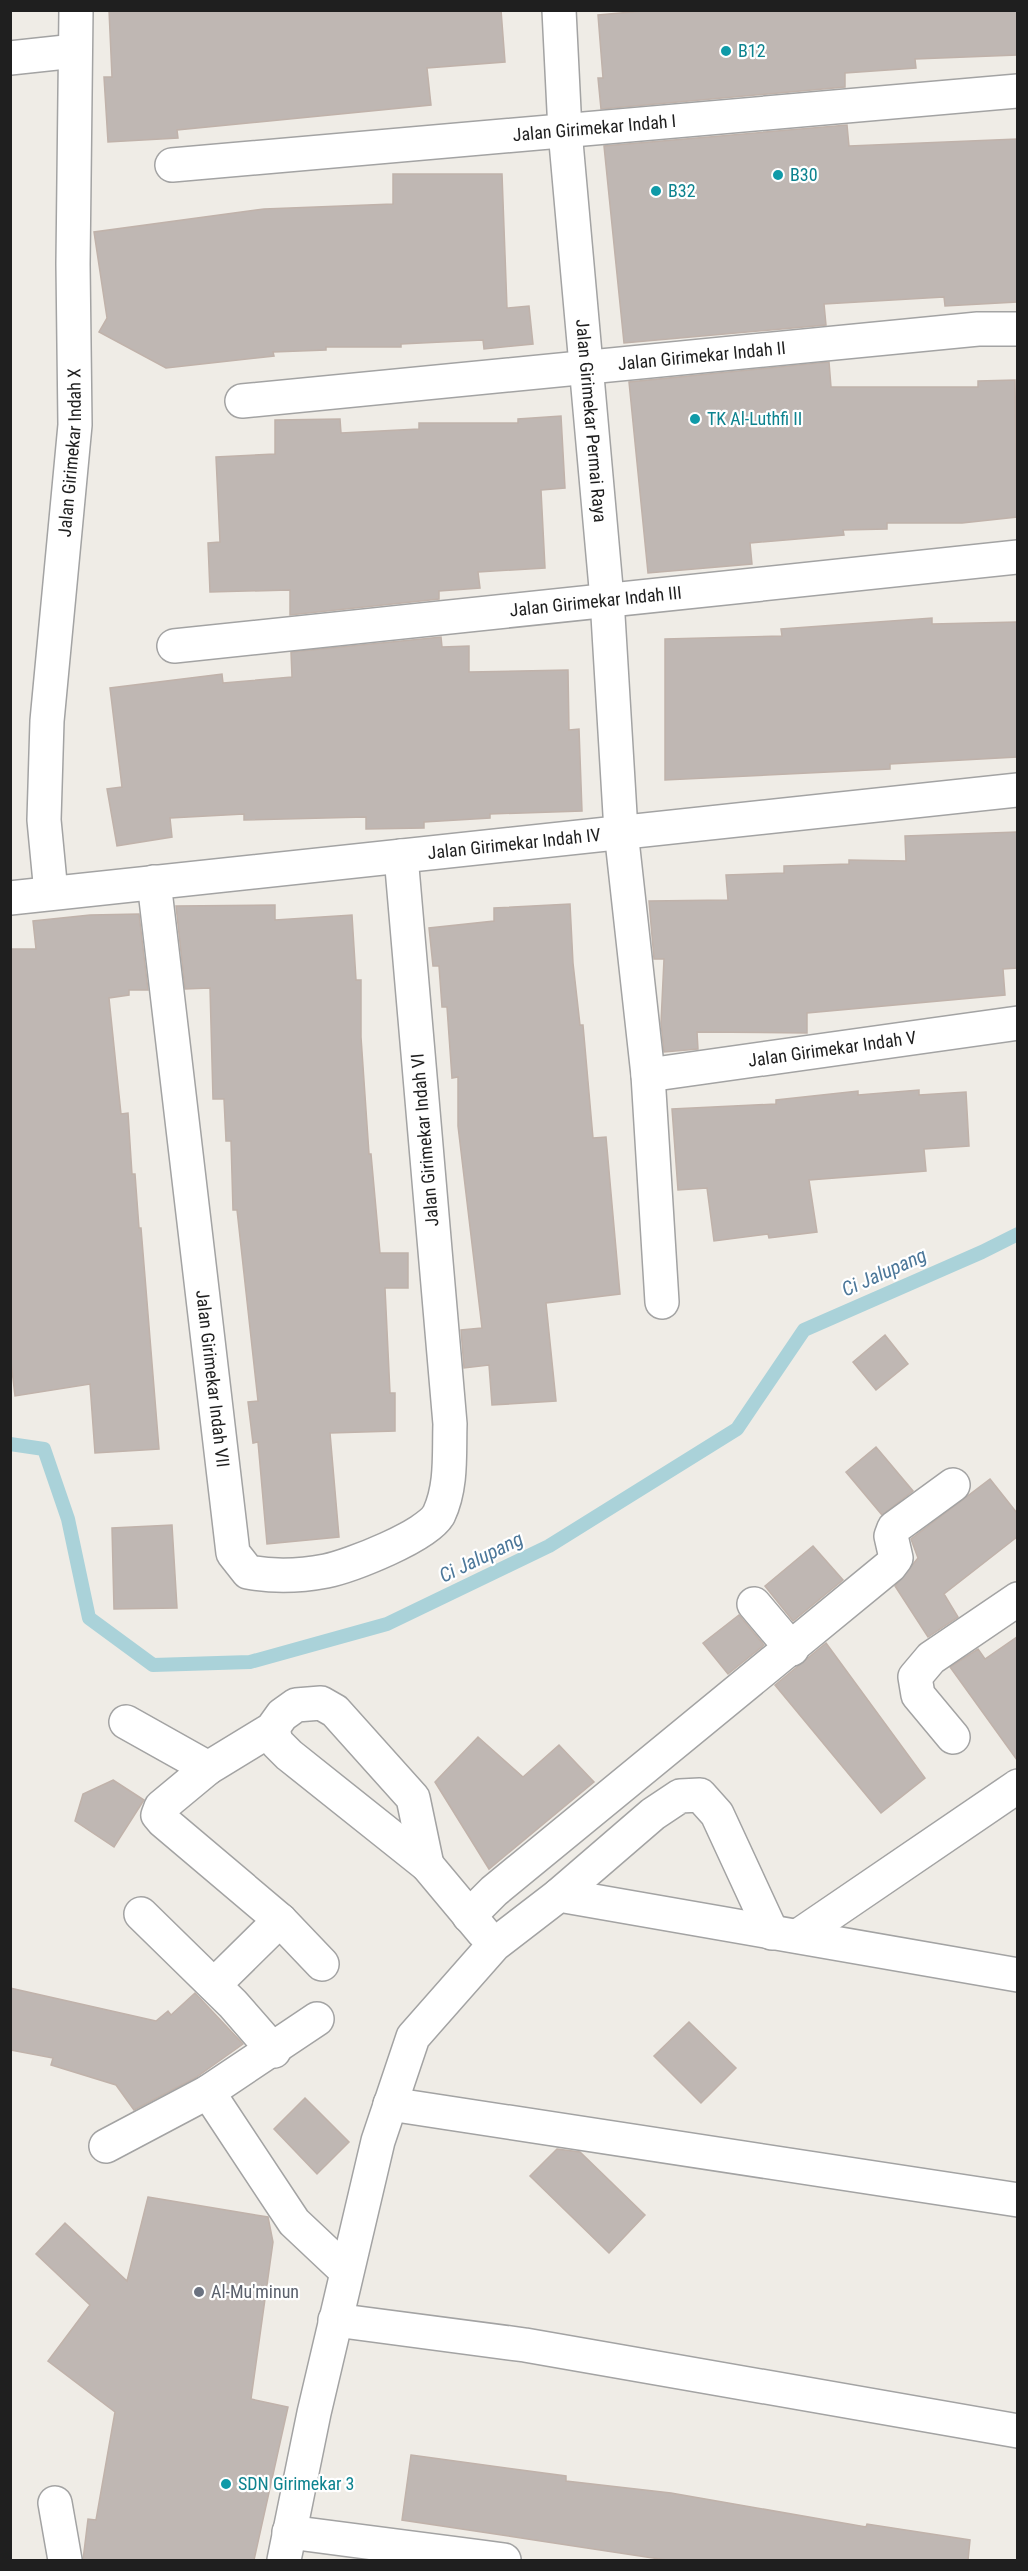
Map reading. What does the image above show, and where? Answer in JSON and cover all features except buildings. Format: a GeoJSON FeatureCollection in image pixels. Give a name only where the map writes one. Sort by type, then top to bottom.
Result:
{"type":"FeatureCollection","features":[{"type":"Feature","properties":{"kind":"street","name":"Jalan Girimekar Indah X"},"geometry":{"type":"LineString","coordinates":[[51,893],[44,819],[47,721],[75,424],[73,264],[76,10]]}},
{"type":"Feature","properties":{"kind":"street","name":"Jalan Girimekar Permai Raya"},"geometry":{"type":"LineString","coordinates":[[559,10],[565,131],[607,599],[621,831]]}},
{"type":"Feature","properties":{"kind":"street"},"geometry":{"type":"LineString","coordinates":[[10,58],[75,51]]}},
{"type":"Feature","properties":{"kind":"street","name":"Jalan Girimekar Indah I"},"geometry":{"type":"LineString","coordinates":[[172,165],[1017,91]]}},
{"type":"Feature","properties":{"kind":"street","name":"Jalan Girimekar Indah II"},"geometry":{"type":"LineString","coordinates":[[242,401],[978,329],[1017,329]]}},
{"type":"Feature","properties":{"kind":"street","name":"Jalan Girimekar Indah III"},"geometry":{"type":"LineString","coordinates":[[174,646],[1017,557]]}},
{"type":"Feature","properties":{"kind":"street","name":"Jalan Girimekar Indah IV"},"geometry":{"type":"LineString","coordinates":[[10,898],[1017,790]]}},
{"type":"Feature","properties":{"kind":"street"},"geometry":{"type":"LineString","coordinates":[[621,831],[648,1075],[662,1302]]}},
{"type":"Feature","properties":{"kind":"street","name":"Jalan Girimekar Indah VI"},"geometry":{"type":"LineString","coordinates":[[401,856],[450,1424]]}},
{"type":"Feature","properties":{"kind":"street","name":"Jalan Girimekar Indah VII"},"geometry":{"type":"LineString","coordinates":[[154,882],[233,1553],[248,1572],[274,1577],[327,1571],[404,1542],[438,1516],[449,1481],[450,1424]]}},
{"type":"Feature","properties":{"kind":"street","name":"Jalan Girimekar Indah V"},"geometry":{"type":"LineString","coordinates":[[648,1075],[1017,1023]]}},
{"type":"Feature","properties":{"kind":"street"},"geometry":{"type":"LineString","coordinates":[[469,1916],[494,1891],[792,1649],[890,1566],[896,1558],[891,1536],[894,1528],[953,1485]]}},
{"type":"Feature","properties":{"kind":"street"},"geometry":{"type":"LineString","coordinates":[[953,1737],[918,1695],[915,1677],[931,1658],[1017,1599]]}},
{"type":"Feature","properties":{"kind":"street"},"geometry":{"type":"LineString","coordinates":[[754,1604],[792,1649]]}},
{"type":"Feature","properties":{"kind":"street"},"geometry":{"type":"LineString","coordinates":[[322,1964],[280,1920],[158,1815],[161,1807],[208,1768],[272,1729],[282,1715],[296,1705],[321,1703],[335,1711],[413,1798],[427,1865]]}},
{"type":"Feature","properties":{"kind":"street"},"geometry":{"type":"LineString","coordinates":[[126,1722],[208,1768]]}},
{"type":"Feature","properties":{"kind":"street"},"geometry":{"type":"LineString","coordinates":[[272,1729],[277,1743],[289,1755],[427,1865],[494,1945]]}},
{"type":"Feature","properties":{"kind":"street"},"geometry":{"type":"LineString","coordinates":[[785,1935],[1017,1786]]}},
{"type":"Feature","properties":{"kind":"street"},"geometry":{"type":"LineString","coordinates":[[504,2560],[286,2546],[334,2320],[378,2140],[413,2037],[494,1945],[559,1895],[653,1814],[680,1796],[699,1795],[717,1814],[785,1935]]}},
{"type":"Feature","properties":{"kind":"street"},"geometry":{"type":"LineString","coordinates":[[559,1895],[1017,1975]]}},
{"type":"Feature","properties":{"kind":"street"},"geometry":{"type":"LineString","coordinates":[[141,1914],[214,1985],[274,2050]]}},
{"type":"Feature","properties":{"kind":"street"},"geometry":{"type":"LineString","coordinates":[[214,1985],[280,1920]]}},
{"type":"Feature","properties":{"kind":"street"},"geometry":{"type":"LineString","coordinates":[[106,2146],[208,2092],[274,2050],[317,2019]]}},
{"type":"Feature","properties":{"kind":"street"},"geometry":{"type":"LineString","coordinates":[[208,2092],[294,2222],[346,2271]]}},
{"type":"Feature","properties":{"kind":"street"},"geometry":{"type":"LineString","coordinates":[[390,2104],[1017,2200]]}},
{"type":"Feature","properties":{"kind":"street"},"geometry":{"type":"LineString","coordinates":[[334,2320],[525,2345],[1017,2431]]}},
{"type":"Feature","properties":{"kind":"street"},"geometry":{"type":"LineString","coordinates":[[55,2503],[64,2560]]}},
{"type":"Feature","properties":{"kind":"waterway","name":"Ci Jalupang"},"geometry":{"type":"LineString","coordinates":[[10,1444],[44,1449],[68,1519],[89,1618],[153,1665],[250,1662],[387,1624],[549,1546],[737,1429],[804,1330],[1018,1234]]}},
{"type":"Feature","properties":{"kind":"place","name":"B12"},"geometry":{"type":"Point","coordinates":[726,51]}},
{"type":"Feature","properties":{"kind":"place","name":"B30"},"geometry":{"type":"Point","coordinates":[778,175]}},
{"type":"Feature","properties":{"kind":"place","name":"B32"},"geometry":{"type":"Point","coordinates":[656,191]}},
{"type":"Feature","properties":{"kind":"place","name":"TK Al-Luthfi II"},"geometry":{"type":"Point","coordinates":[695,419]}},
{"type":"Feature","properties":{"kind":"place","name":"Al-Mu'minun"},"geometry":{"type":"Point","coordinates":[199,2292]}},
{"type":"Feature","properties":{"kind":"place","name":"SDN Girimekar 3"},"geometry":{"type":"Point","coordinates":[226,2484]}}]}
